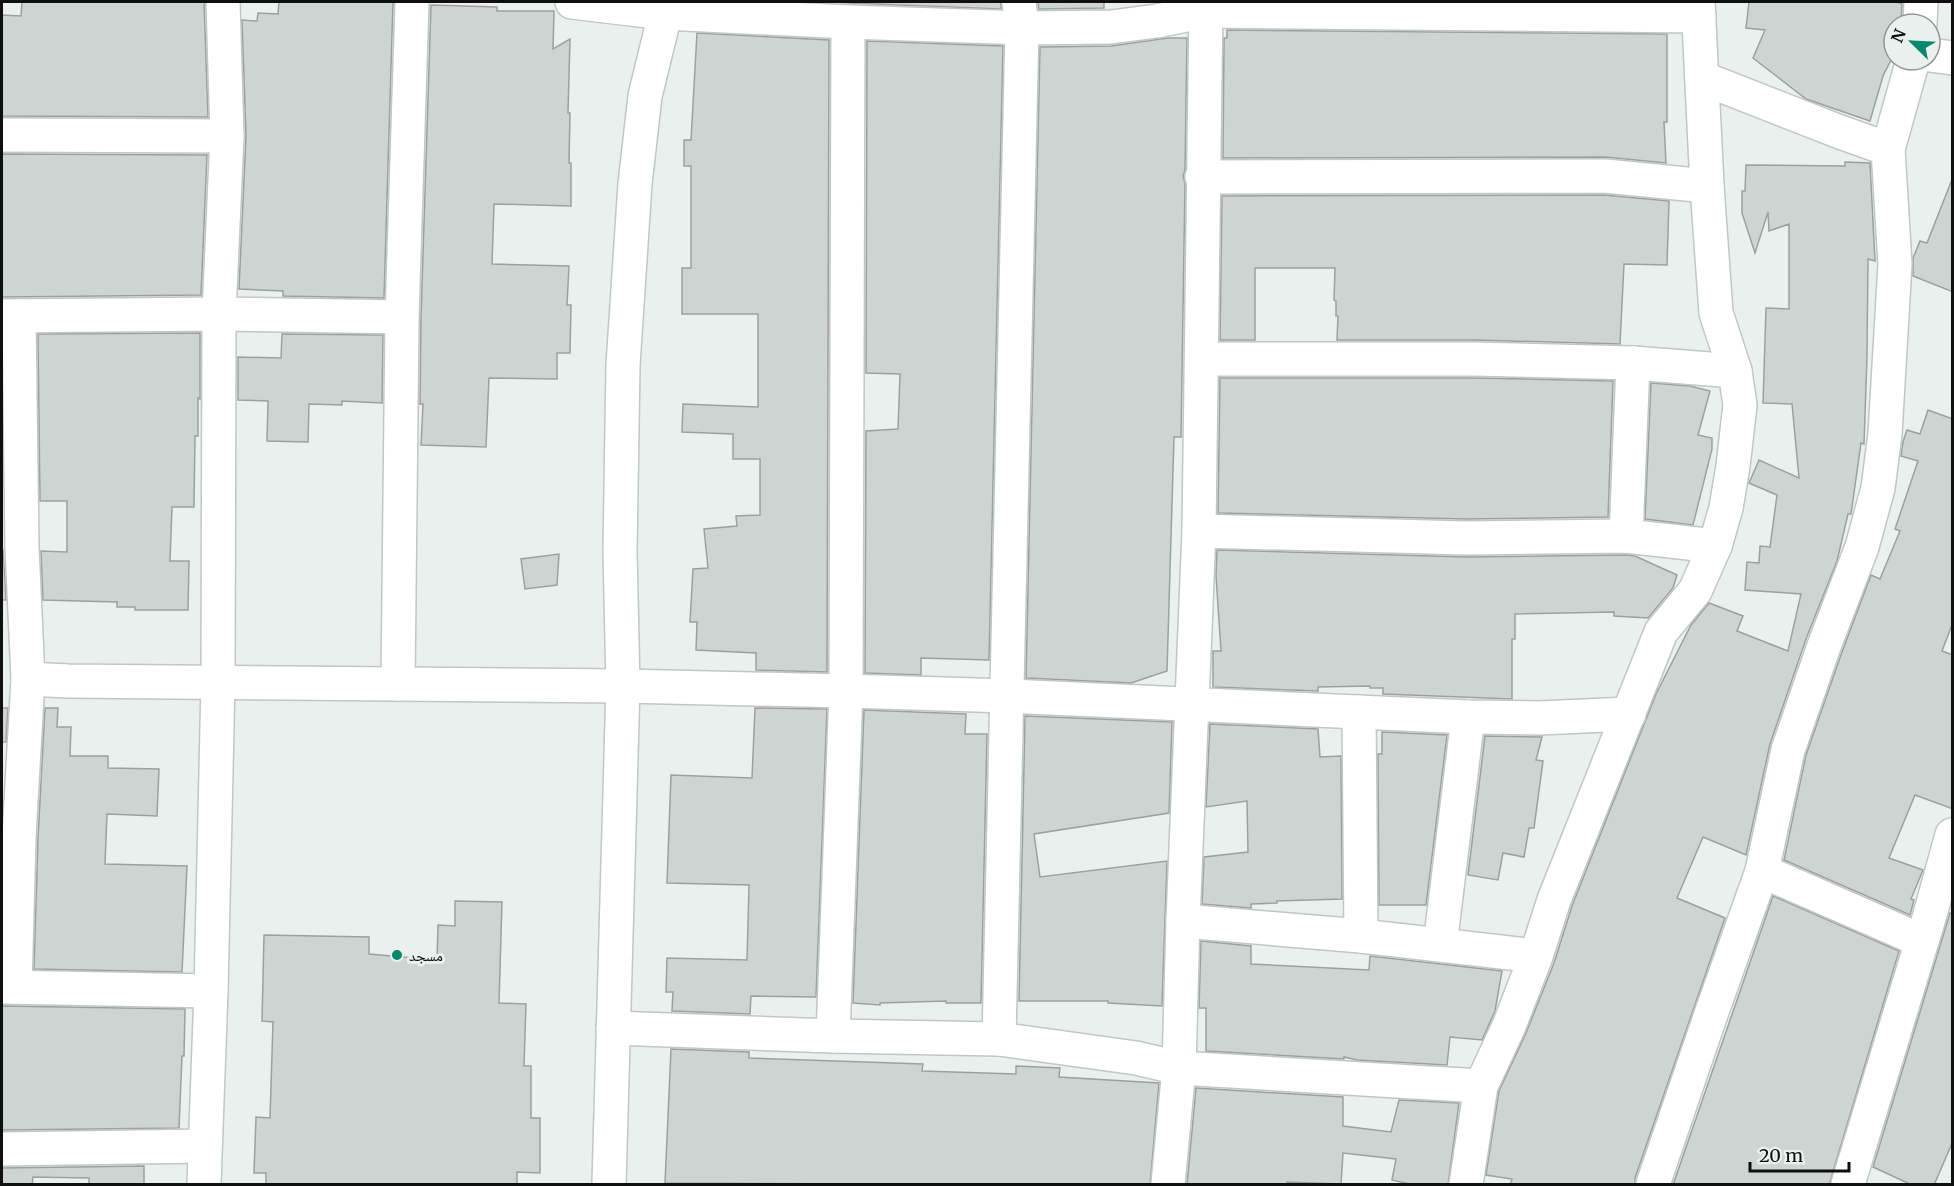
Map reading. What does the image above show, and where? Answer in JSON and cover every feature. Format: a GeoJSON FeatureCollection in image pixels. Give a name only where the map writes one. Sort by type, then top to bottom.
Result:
{"type":"FeatureCollection","features":[{"type":"Feature","properties":{"kind":"street"},"geometry":{"type":"LineString","coordinates":[[204,1185],[212,991],[218,683],[219,314],[227,136],[223,2]]}},
{"type":"Feature","properties":{"kind":"street"},"geometry":{"type":"LineString","coordinates":[[398,684],[402,317],[412,2]]}},
{"type":"Feature","properties":{"kind":"street"},"geometry":{"type":"LineString","coordinates":[[572,2],[666,7],[848,22],[1020,15],[1111,27],[1157,21],[1205,6],[1698,9],[1716,313],[1735,371],[1740,405],[1726,508],[1715,546],[1695,591],[1661,632],[1554,900],[1536,956],[1509,1026],[1481,1086],[1466,1185]]}},
{"type":"Feature","properties":{"kind":"street"},"geometry":{"type":"LineString","coordinates":[[1168,1185],[1179,1068],[1182,921],[1199,531],[1205,6]]}},
{"type":"Feature","properties":{"kind":"street"},"geometry":{"type":"LineString","coordinates":[[609,1185],[623,686],[620,551],[624,342],[636,173],[645,96],[666,7]]}},
{"type":"Feature","properties":{"kind":"street"},"geometry":{"type":"LineString","coordinates":[[999,1039],[1008,696],[1020,15]]}},
{"type":"Feature","properties":{"kind":"street"},"geometry":{"type":"LineString","coordinates":[[833,1036],[846,691],[848,22]]}},
{"type":"Feature","properties":{"kind":"street"},"geometry":{"type":"LineString","coordinates":[[1653,1185],[1762,871],[1788,750],[1862,547],[1878,488],[1885,434],[1895,264],[1888,149],[1909,72]]}},
{"type":"Feature","properties":{"kind":"street"},"geometry":{"type":"LineString","coordinates":[[1702,78],[1888,149]]}},
{"type":"Feature","properties":{"kind":"street"},"geometry":{"type":"LineString","coordinates":[[2,135],[227,136]]}},
{"type":"Feature","properties":{"kind":"street"},"geometry":{"type":"LineString","coordinates":[[1203,177],[1605,176],[1707,186]]}},
{"type":"Feature","properties":{"kind":"street"},"geometry":{"type":"LineString","coordinates":[[212,991],[8,987],[28,679],[10,316],[219,314],[402,317]]}},
{"type":"Feature","properties":{"kind":"street"},"geometry":{"type":"LineString","coordinates":[[1202,358],[1475,359],[1633,363],[1735,371]]}},
{"type":"Feature","properties":{"kind":"street"},"geometry":{"type":"LineString","coordinates":[[1626,536],[1633,363]]}},
{"type":"Feature","properties":{"kind":"street"},"geometry":{"type":"LineString","coordinates":[[1199,531],[1466,538],[1626,536],[1715,546]]}},
{"type":"Feature","properties":{"kind":"street"},"geometry":{"type":"LineString","coordinates":[[28,679],[846,691],[1468,717],[1539,718],[1629,714]]}},
{"type":"Feature","properties":{"kind":"street"},"geometry":{"type":"LineString","coordinates":[[1359,712],[1361,936]]}},
{"type":"Feature","properties":{"kind":"street"},"geometry":{"type":"LineString","coordinates":[[1440,945],[1468,717]]}},
{"type":"Feature","properties":{"kind":"street"},"geometry":{"type":"LineString","coordinates":[[1848,1185],[1953,835]]}},
{"type":"Feature","properties":{"kind":"street"},"geometry":{"type":"LineString","coordinates":[[1762,871],[1922,941]]}},
{"type":"Feature","properties":{"kind":"street"},"geometry":{"type":"LineString","coordinates":[[1182,921],[1361,936],[1536,956]]}},
{"type":"Feature","properties":{"kind":"street"},"geometry":{"type":"LineString","coordinates":[[613,1028],[999,1039],[1136,1058],[1179,1068],[1481,1086]]}},
{"type":"Feature","properties":{"kind":"street"},"geometry":{"type":"LineString","coordinates":[[2,1149],[204,1146]]}},
{"type":"Feature","properties":{"kind":"building"},"geometry":{"type":"Polygon","coordinates":[[[22,2],[204,2],[208,117],[2,116],[2,15],[21,16],[22,2]]]}},
{"type":"Feature","properties":{"kind":"building"},"geometry":{"type":"Polygon","coordinates":[[[279,2],[393,2],[384,298],[283,296],[283,291],[239,289],[246,136],[242,20],[257,21],[258,13],[278,14],[279,2]]]}},
{"type":"Feature","properties":{"kind":"building"},"geometry":{"type":"Polygon","coordinates":[[[835,2],[1001,2],[1001,9],[849,3],[835,2]]]}},
{"type":"Feature","properties":{"kind":"building"},"geometry":{"type":"Polygon","coordinates":[[[1038,2],[1104,2],[1104,8],[1039,9],[1038,2]]]}},
{"type":"Feature","properties":{"kind":"building"},"geometry":{"type":"Polygon","coordinates":[[[1749,2],[1897,2],[1902,4],[1902,12],[1882,12],[1882,72],[1885,72],[1870,121],[1806,99],[1753,58],[1765,30],[1746,28],[1749,2]]]}},
{"type":"Feature","properties":{"kind":"building"},"geometry":{"type":"Polygon","coordinates":[[[431,5],[497,7],[497,11],[554,11],[553,49],[570,39],[568,113],[570,113],[571,206],[494,204],[492,264],[569,266],[567,305],[571,305],[570,353],[557,353],[557,379],[489,378],[486,447],[421,445],[423,404],[420,404],[421,317],[431,5]]]}},
{"type":"Feature","properties":{"kind":"building"},"geometry":{"type":"Polygon","coordinates":[[[1227,30],[1667,34],[1667,122],[1664,122],[1666,163],[1605,157],[1223,158],[1224,38],[1227,38],[1227,30]]]}},
{"type":"Feature","properties":{"kind":"building"},"geometry":{"type":"Polygon","coordinates":[[[697,33],[829,40],[827,672],[756,670],[756,653],[696,650],[697,622],[690,622],[693,569],[708,568],[704,529],[737,526],[736,516],[760,515],[760,459],[733,459],[733,434],[682,432],[683,404],[758,407],[758,314],[682,314],[682,268],[691,268],[691,166],[684,166],[684,140],[691,140],[697,33]]]}},
{"type":"Feature","properties":{"kind":"building"},"geometry":{"type":"Polygon","coordinates":[[[1168,38],[1187,38],[1185,170],[1183,176],[1185,183],[1181,437],[1174,437],[1167,671],[1131,683],[1026,678],[1040,47],[1111,46],[1168,38]]]}},
{"type":"Feature","properties":{"kind":"building"},"geometry":{"type":"Polygon","coordinates":[[[867,41],[1003,46],[989,660],[921,658],[921,675],[865,673],[866,431],[898,429],[900,374],[866,373],[867,41]]]}},
{"type":"Feature","properties":{"kind":"building"},"geometry":{"type":"Polygon","coordinates":[[[2,154],[207,155],[201,295],[2,297],[2,154]]]}},
{"type":"Feature","properties":{"kind":"building"},"geometry":{"type":"Polygon","coordinates":[[[1845,162],[1870,163],[1875,261],[1868,259],[1864,444],[1861,443],[1851,514],[1848,514],[1837,561],[1806,639],[1770,744],[1746,855],[1703,837],[1677,898],[1725,918],[1635,1178],[1635,1185],[1510,1185],[1512,1179],[1486,1175],[1499,1091],[1526,1033],[1554,963],[1572,906],[1656,694],[1691,625],[1709,603],[1743,616],[1737,631],[1788,651],[1801,594],[1745,590],[1747,562],[1759,563],[1760,546],[1770,547],[1777,495],[1749,483],[1759,460],[1799,478],[1792,404],[1763,403],[1766,308],[1789,309],[1789,224],[1769,231],[1768,212],[1755,253],[1742,213],[1742,191],[1745,191],[1746,165],[1845,166],[1845,162]]]}},
{"type":"Feature","properties":{"kind":"building"},"geometry":{"type":"Polygon","coordinates":[[[1951,182],[1953,183],[1953,292],[1913,276],[1913,258],[1920,241],[1927,243],[1951,182]]]}},
{"type":"Feature","properties":{"kind":"building"},"geometry":{"type":"Polygon","coordinates":[[[1604,195],[1669,201],[1667,265],[1624,264],[1620,344],[1475,340],[1337,340],[1338,316],[1336,316],[1336,301],[1334,300],[1335,268],[1255,268],[1255,340],[1220,340],[1222,196],[1604,195]]]}},
{"type":"Feature","properties":{"kind":"building"},"geometry":{"type":"Polygon","coordinates":[[[200,333],[200,399],[198,398],[198,436],[195,436],[194,507],[172,507],[170,561],[189,561],[188,610],[135,610],[135,607],[117,607],[117,602],[43,600],[41,551],[67,552],[67,501],[40,501],[38,334],[200,333]]]}},
{"type":"Feature","properties":{"kind":"building"},"geometry":{"type":"Polygon","coordinates":[[[282,334],[383,335],[382,403],[342,401],[342,405],[309,404],[308,442],[267,441],[268,401],[238,400],[238,357],[281,358],[282,334]]]}},
{"type":"Feature","properties":{"kind":"building"},"geometry":{"type":"Polygon","coordinates":[[[1220,378],[1475,378],[1613,381],[1608,517],[1466,519],[1218,513],[1220,378]]]}},
{"type":"Feature","properties":{"kind":"building"},"geometry":{"type":"Polygon","coordinates":[[[1651,383],[1690,386],[1710,391],[1698,435],[1712,438],[1712,449],[1693,525],[1645,519],[1651,383]]]}},
{"type":"Feature","properties":{"kind":"building"},"geometry":{"type":"Polygon","coordinates":[[[1928,410],[1953,419],[1953,622],[1942,651],[1953,655],[1953,809],[1915,795],[1889,858],[1923,870],[1911,899],[1914,900],[1910,915],[1784,860],[1806,755],[1842,652],[1871,575],[1880,579],[1900,531],[1895,529],[1918,461],[1901,456],[1903,442],[1907,430],[1920,434],[1928,410]]]}},
{"type":"Feature","properties":{"kind":"building"},"geometry":{"type":"Polygon","coordinates":[[[3,550],[6,600],[2,600],[3,550]]]}},
{"type":"Feature","properties":{"kind":"building"},"geometry":{"type":"Polygon","coordinates":[[[1217,550],[1466,557],[1625,555],[1635,556],[1677,575],[1673,588],[1648,618],[1614,616],[1614,612],[1515,614],[1515,639],[1512,639],[1512,699],[1383,694],[1383,688],[1370,688],[1370,686],[1318,687],[1318,691],[1213,687],[1213,651],[1221,651],[1216,575],[1217,550]]]}},
{"type":"Feature","properties":{"kind":"building"},"geometry":{"type":"Polygon","coordinates":[[[559,554],[557,585],[525,589],[521,559],[559,554]]]}},
{"type":"Feature","properties":{"kind":"building"},"geometry":{"type":"Polygon","coordinates":[[[2,708],[8,708],[6,742],[2,742],[2,708]]]}},
{"type":"Feature","properties":{"kind":"building"},"geometry":{"type":"Polygon","coordinates":[[[45,708],[58,708],[57,727],[71,727],[70,756],[108,756],[108,768],[159,769],[157,816],[107,814],[105,864],[187,866],[182,972],[34,969],[45,708]]]}},
{"type":"Feature","properties":{"kind":"building"},"geometry":{"type":"Polygon","coordinates":[[[755,708],[827,709],[816,997],[751,996],[750,1014],[672,1011],[673,992],[666,992],[667,958],[747,960],[749,885],[667,883],[671,775],[752,778],[755,708]]]}},
{"type":"Feature","properties":{"kind":"building"},"geometry":{"type":"Polygon","coordinates":[[[864,710],[966,714],[965,734],[987,734],[981,1003],[946,1003],[946,1001],[880,1003],[880,1005],[853,1003],[864,710]]]}},
{"type":"Feature","properties":{"kind":"building"},"geometry":{"type":"Polygon","coordinates":[[[1025,716],[1172,722],[1169,813],[1034,834],[1040,877],[1167,861],[1162,1006],[1108,1003],[1108,1001],[1019,1001],[1025,716]]]}},
{"type":"Feature","properties":{"kind":"building"},"geometry":{"type":"Polygon","coordinates":[[[1210,724],[1318,729],[1320,757],[1341,756],[1342,899],[1277,901],[1277,903],[1251,904],[1251,908],[1202,904],[1204,857],[1248,852],[1247,801],[1206,807],[1210,724]]]}},
{"type":"Feature","properties":{"kind":"building"},"geometry":{"type":"Polygon","coordinates":[[[1382,732],[1447,735],[1426,905],[1379,905],[1378,754],[1382,754],[1382,732]]]}},
{"type":"Feature","properties":{"kind":"building"},"geometry":{"type":"Polygon","coordinates":[[[1485,736],[1542,737],[1536,760],[1543,761],[1534,828],[1529,828],[1524,857],[1503,853],[1498,880],[1468,875],[1485,736]]]}},
{"type":"Feature","properties":{"kind":"building"},"geometry":{"type":"Polygon","coordinates":[[[1773,896],[1899,951],[1830,1182],[1828,1185],[1673,1185],[1773,896]]]}},
{"type":"Feature","properties":{"kind":"building"},"geometry":{"type":"Polygon","coordinates":[[[455,901],[502,902],[499,1003],[526,1004],[524,1066],[531,1066],[531,1118],[540,1118],[540,1173],[517,1172],[517,1185],[266,1185],[266,1173],[254,1173],[256,1117],[270,1118],[273,1022],[262,1021],[264,935],[369,937],[369,954],[437,960],[438,925],[455,926],[455,901]]]}},
{"type":"Feature","properties":{"kind":"building"},"geometry":{"type":"Polygon","coordinates":[[[1950,913],[1953,914],[1953,1141],[1934,1185],[1912,1185],[1873,1167],[1950,913]]]}},
{"type":"Feature","properties":{"kind":"building"},"geometry":{"type":"Polygon","coordinates":[[[1201,941],[1251,946],[1251,964],[1369,970],[1370,956],[1502,971],[1495,1011],[1482,1040],[1450,1037],[1447,1065],[1357,1060],[1344,1057],[1344,1059],[1206,1051],[1206,1008],[1199,1008],[1201,941]]]}},
{"type":"Feature","properties":{"kind":"building"},"geometry":{"type":"Polygon","coordinates":[[[2,1006],[185,1009],[179,1128],[2,1130],[2,1006]]]}},
{"type":"Feature","properties":{"kind":"building"},"geometry":{"type":"Polygon","coordinates":[[[671,1049],[749,1052],[749,1058],[923,1064],[922,1071],[1016,1074],[1016,1066],[1060,1068],[1059,1077],[1159,1083],[1150,1185],[665,1183],[671,1049]]]}},
{"type":"Feature","properties":{"kind":"building"},"geometry":{"type":"Polygon","coordinates":[[[1196,1088],[1343,1097],[1343,1126],[1391,1132],[1399,1100],[1459,1103],[1448,1185],[1414,1185],[1392,1180],[1396,1159],[1343,1153],[1341,1184],[1287,1182],[1287,1185],[1187,1185],[1196,1088]]]}},
{"type":"Feature","properties":{"kind":"building"},"geometry":{"type":"Polygon","coordinates":[[[144,1166],[144,1185],[89,1185],[89,1178],[33,1177],[32,1185],[2,1185],[2,1168],[144,1166]]]}},
{"type":"Feature","properties":{"kind":"place","name":"مسجد"},"geometry":{"type":"Point","coordinates":[397,955]}}]}
